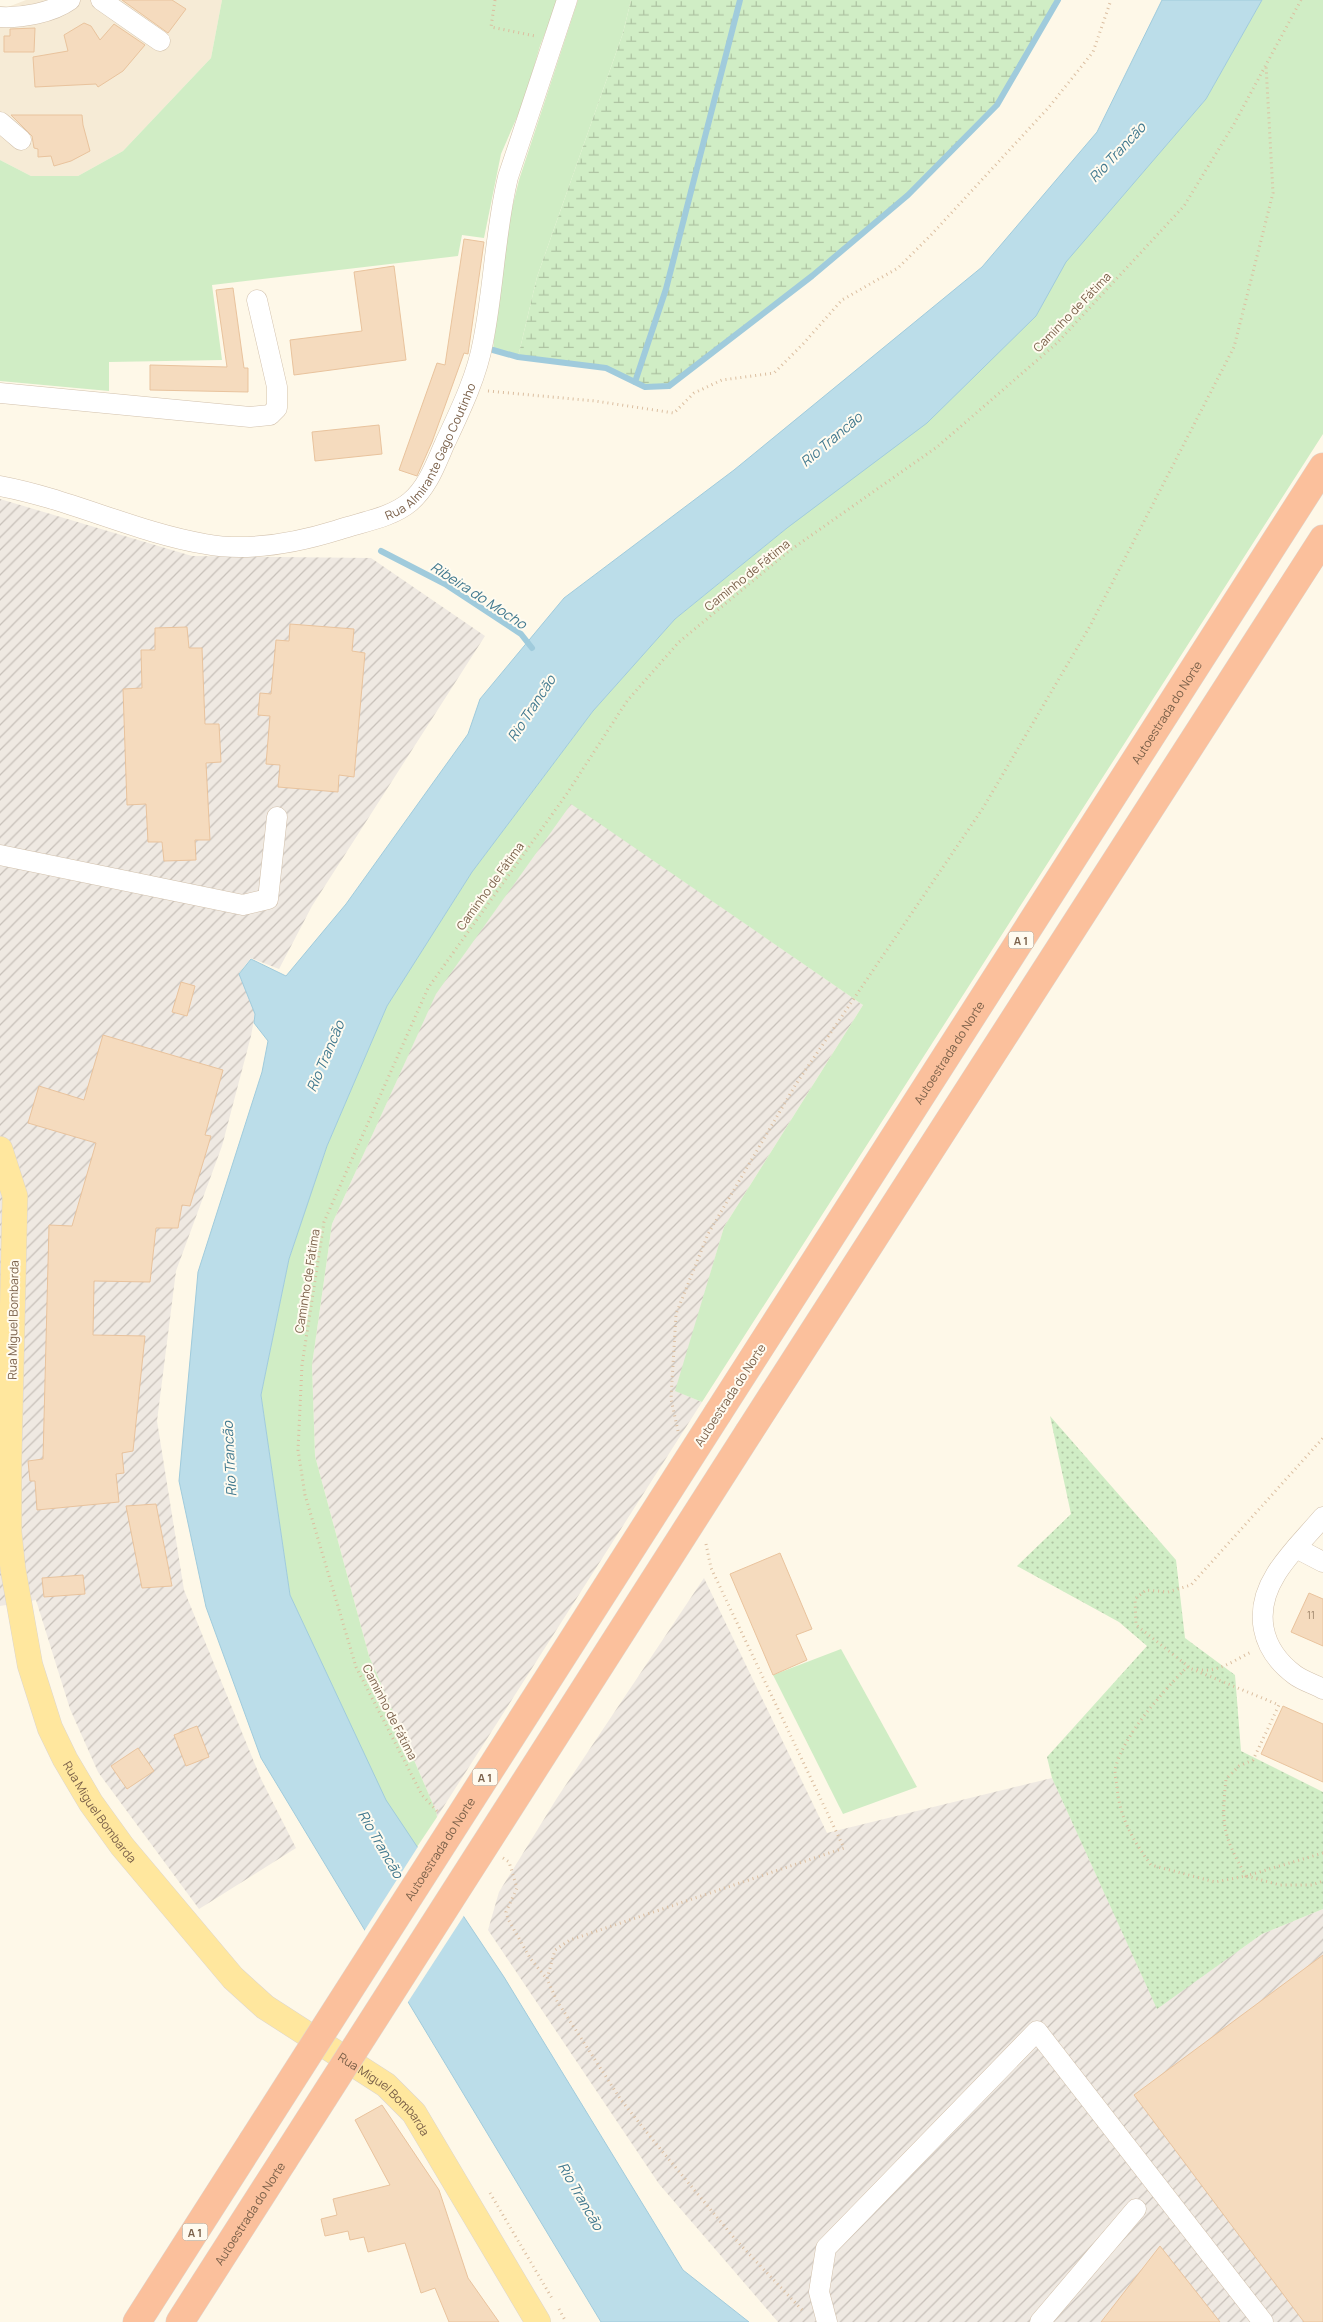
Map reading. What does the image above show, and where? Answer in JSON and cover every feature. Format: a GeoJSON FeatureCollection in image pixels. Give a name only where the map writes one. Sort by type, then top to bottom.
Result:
{"type":"FeatureCollection","features":[{"type":"Feature","properties":{"kind":"highway","name":"Autoestrada do Norte"},"geometry":{"type":"LineString","coordinates":[[137,2322],[1323,467]]}},
{"type":"Feature","properties":{"kind":"highway","name":"Autoestrada do Norte"},"geometry":{"type":"LineString","coordinates":[[180,2322],[1323,539]]}},
{"type":"Feature","properties":{"kind":"main road","name":"Rua Miguel Bombarda"},"geometry":{"type":"LineString","coordinates":[[0,1149],[15,1196],[9,1460],[9,1525],[12,1569],[30,1665],[54,1736],[86,1796],[106,1825],[233,1978],[265,2007],[386,2085],[414,2113],[538,2322]]}},
{"type":"Feature","properties":{"kind":"street"},"geometry":{"type":"LineString","coordinates":[[0,17],[31,15],[63,5],[70,0]]}},
{"type":"Feature","properties":{"kind":"street"},"geometry":{"type":"LineString","coordinates":[[101,0],[160,41]]}},
{"type":"Feature","properties":{"kind":"street","name":"Rua Almirante Gago Coutinho"},"geometry":{"type":"LineString","coordinates":[[0,486],[52,498],[151,531],[208,545],[248,546],[306,539],[372,520],[409,503],[431,474],[468,389],[483,344],[502,201],[508,177],[567,0]]}},
{"type":"Feature","properties":{"kind":"street"},"geometry":{"type":"LineString","coordinates":[[0,122],[21,140]]}},
{"type":"Feature","properties":{"kind":"street"},"geometry":{"type":"LineString","coordinates":[[0,393],[250,417],[270,414],[277,408],[277,387],[256,300]]}},
{"type":"Feature","properties":{"kind":"street"},"geometry":{"type":"LineString","coordinates":[[0,856],[243,905],[268,899],[277,817]]}},
{"type":"Feature","properties":{"kind":"street"},"geometry":{"type":"LineString","coordinates":[[1323,1517],[1277,1572],[1265,1596],[1265,1635],[1279,1661],[1297,1676],[1323,1688]]}},
{"type":"Feature","properties":{"kind":"street"},"geometry":{"type":"LineString","coordinates":[[1296,1548],[1323,1562]]}},
{"type":"Feature","properties":{"kind":"street"},"geometry":{"type":"LineString","coordinates":[[817,2319],[826,2248],[1037,2031],[1263,2322]]}},
{"type":"Feature","properties":{"kind":"street"},"geometry":{"type":"LineString","coordinates":[[1040,2322],[1136,2209]]}},
{"type":"Feature","properties":{"kind":"path"},"geometry":{"type":"LineString","coordinates":[[495,0],[491,27],[555,40]]}},
{"type":"Feature","properties":{"kind":"path"},"geometry":{"type":"LineString","coordinates":[[468,389],[595,401],[674,413],[694,393],[722,380],[774,373],[842,300],[898,268],[1049,107],[1093,52],[1111,0]]}},
{"type":"Feature","properties":{"kind":"path","name":"Caminho de Fátima"},"geometry":{"type":"LineString","coordinates":[[444,1816],[422,1795],[356,1666],[305,1495],[298,1450],[302,1365],[324,1222],[428,988],[566,794],[627,701],[679,642],[789,552],[936,447],[1057,343],[1184,206],[1234,124],[1301,0]]}},
{"type":"Feature","properties":{"kind":"path"},"geometry":{"type":"LineString","coordinates":[[680,1436],[671,1400],[676,1314],[708,1234],[796,1084],[983,808],[1090,626],[1234,347],[1273,193],[1266,64]]}},
{"type":"Feature","properties":{"kind":"path"},"geometry":{"type":"LineString","coordinates":[[1323,1438],[1191,1585],[1168,1592],[1146,1590],[1135,1599],[1136,1624],[1187,1667],[1279,1705],[1253,1760],[1239,1766],[1226,1779],[1224,1824],[1228,1843],[1246,1876],[1280,1885],[1312,1885],[1323,1881]]}},
{"type":"Feature","properties":{"kind":"path"},"geometry":{"type":"LineString","coordinates":[[547,1979],[555,1950],[570,1940],[844,1848],[711,1568],[704,1536]]}},
{"type":"Feature","properties":{"kind":"path"},"geometry":{"type":"LineString","coordinates":[[1187,1667],[1204,1671],[1223,1666],[1265,1635]]}},
{"type":"Feature","properties":{"kind":"path"},"geometry":{"type":"LineString","coordinates":[[1187,1667],[1154,1701],[1127,1743],[1115,1771],[1118,1800],[1128,1832],[1151,1865],[1215,1882],[1246,1876],[1323,1853]]}},
{"type":"Feature","properties":{"kind":"path"},"geometry":{"type":"LineString","coordinates":[[500,1856],[508,1862],[517,1888],[506,1912],[508,1919],[530,1958],[547,1979],[557,2002],[621,2100],[735,2239],[817,2319]]}},
{"type":"Feature","properties":{"kind":"shaded area"},"geometry":{"type":"Polygon","coordinates":[[[26,0],[222,0],[211,58],[123,151],[78,176],[31,176],[0,160],[0,6],[8,7],[26,0]]]}},
{"type":"Feature","properties":{"kind":"shaded area"},"geometry":{"type":"Polygon","coordinates":[[[0,499],[192,556],[371,558],[485,636],[312,906],[279,969],[251,958],[239,973],[255,1014],[251,1036],[222,1146],[176,1271],[157,1421],[184,1590],[261,1779],[296,1848],[199,1909],[98,1772],[70,1709],[36,1600],[0,1606],[0,499]]]}},
{"type":"Feature","properties":{"kind":"shaded area"},"geometry":{"type":"Polygon","coordinates":[[[571,803],[863,1005],[724,1227],[676,1391],[702,1402],[437,1817],[369,1656],[315,1456],[312,1365],[332,1224],[436,993],[571,803]]]}},
{"type":"Feature","properties":{"kind":"shaded area"},"geometry":{"type":"Polygon","coordinates":[[[704,1578],[827,1833],[1052,1778],[1157,2008],[1262,1934],[1323,1909],[1323,2322],[778,2322],[659,2184],[488,1930],[499,1892],[557,1798],[704,1578]]]}},
{"type":"Feature","properties":{"kind":"green space"},"geometry":{"type":"Polygon","coordinates":[[[222,0],[558,0],[540,46],[524,101],[501,154],[484,238],[462,235],[458,256],[212,285],[222,360],[109,362],[109,391],[0,381],[0,160],[31,176],[78,176],[123,151],[211,58],[222,0]]]}},
{"type":"Feature","properties":{"kind":"green space"},"geometry":{"type":"Polygon","coordinates":[[[578,0],[631,0],[623,33],[537,277],[518,357],[493,350],[503,245],[519,180],[578,0]]]}},
{"type":"Feature","properties":{"kind":"green space"},"geometry":{"type":"Polygon","coordinates":[[[631,0],[1058,0],[997,105],[908,195],[812,276],[669,386],[645,387],[606,368],[518,357],[537,277],[623,33],[631,0]]]}},
{"type":"Feature","properties":{"kind":"green space"},"geometry":{"type":"Polygon","coordinates":[[[1262,0],[1323,0],[1323,434],[702,1402],[675,1391],[724,1227],[863,1005],[571,804],[436,994],[332,1224],[312,1365],[315,1456],[369,1656],[436,1811],[437,1817],[417,1847],[385,1800],[290,1595],[261,1395],[289,1259],[327,1146],[387,1006],[472,872],[593,711],[675,619],[787,528],[1036,316],[1065,262],[1206,99],[1262,0]]]}},
{"type":"Feature","properties":{"kind":"green space"},"geometry":{"type":"Polygon","coordinates":[[[1050,1416],[1176,1560],[1185,1638],[1235,1675],[1241,1751],[1323,1792],[1323,1909],[1262,1934],[1157,2009],[1052,1778],[1047,1757],[1147,1646],[1119,1622],[1017,1566],[1071,1514],[1050,1416]]]}},
{"type":"Feature","properties":{"kind":"green space"},"geometry":{"type":"Polygon","coordinates":[[[841,1649],[917,1787],[843,1814],[773,1675],[841,1649]]]}},
{"type":"Feature","properties":{"kind":"water","name":"Rio Trancão"},"geometry":{"type":"Polygon","coordinates":[[[1162,0],[1262,0],[1206,99],[1066,262],[1036,316],[927,423],[787,528],[675,619],[593,711],[472,872],[387,1006],[327,1146],[289,1259],[261,1395],[290,1595],[386,1800],[504,1977],[683,2270],[749,2322],[601,2322],[261,1758],[206,1607],[179,1481],[198,1272],[262,1072],[268,1041],[254,1023],[255,1014],[239,974],[251,959],[286,976],[346,904],[468,734],[480,699],[564,598],[734,470],[982,267],[1097,132],[1162,0]]]}},
{"type":"Feature","properties":{"kind":"pier"},"geometry":{"type":"Polygon","coordinates":[[[419,1845],[465,1914],[406,2005],[363,1933],[419,1845]]]}},
{"type":"Feature","properties":{"kind":"building"},"geometry":{"type":"Polygon","coordinates":[[[122,0],[172,0],[186,9],[168,33],[122,0]]]}},
{"type":"Feature","properties":{"kind":"building"},"geometry":{"type":"Polygon","coordinates":[[[84,23],[91,26],[100,40],[114,24],[145,45],[123,71],[98,87],[96,84],[35,87],[33,57],[68,51],[64,35],[84,23]]]}},
{"type":"Feature","properties":{"kind":"building"},"geometry":{"type":"Polygon","coordinates":[[[35,28],[34,52],[4,52],[4,36],[10,36],[10,29],[35,28]]]}},
{"type":"Feature","properties":{"kind":"building"},"geometry":{"type":"Polygon","coordinates":[[[11,115],[82,115],[90,151],[71,161],[54,166],[51,156],[38,157],[38,149],[34,148],[32,136],[11,115]]]}},
{"type":"Feature","properties":{"kind":"building"},"geometry":{"type":"Polygon","coordinates":[[[464,239],[484,242],[468,354],[464,353],[432,442],[417,476],[399,470],[437,363],[445,365],[464,239]]]}},
{"type":"Feature","properties":{"kind":"building"},"geometry":{"type":"Polygon","coordinates":[[[394,266],[406,360],[294,375],[290,340],[362,331],[354,272],[394,266]]]}},
{"type":"Feature","properties":{"kind":"building"},"geometry":{"type":"Polygon","coordinates":[[[233,288],[244,368],[248,368],[248,392],[150,390],[150,365],[227,367],[216,290],[233,288]]]}},
{"type":"Feature","properties":{"kind":"building"},"geometry":{"type":"Polygon","coordinates":[[[379,425],[382,454],[315,461],[312,432],[379,425]]]}},
{"type":"Feature","properties":{"kind":"building"},"geometry":{"type":"Polygon","coordinates":[[[290,624],[354,629],[352,651],[365,653],[354,777],[339,775],[338,792],[278,787],[280,765],[266,764],[270,716],[258,715],[260,693],[271,694],[276,640],[289,641],[290,624]]]}},
{"type":"Feature","properties":{"kind":"building"},"geometry":{"type":"Polygon","coordinates":[[[187,627],[189,648],[202,648],[205,724],[219,724],[221,762],[206,763],[210,840],[195,840],[196,860],[164,861],[162,842],[148,842],[146,804],[127,805],[123,689],[142,688],[141,650],[155,650],[155,628],[187,627]]]}},
{"type":"Feature","properties":{"kind":"building"},"geometry":{"type":"Polygon","coordinates":[[[181,982],[195,986],[187,1016],[172,1012],[181,982]]]}},
{"type":"Feature","properties":{"kind":"building"},"geometry":{"type":"Polygon","coordinates":[[[103,1035],[223,1070],[205,1135],[211,1136],[190,1206],[182,1205],[178,1228],[156,1228],[150,1282],[94,1281],[93,1335],[145,1336],[133,1451],[122,1453],[124,1473],[116,1474],[119,1502],[37,1510],[35,1481],[30,1481],[28,1461],[43,1459],[49,1225],[72,1226],[96,1143],[28,1123],[39,1086],[84,1100],[103,1035]]]}},
{"type":"Feature","properties":{"kind":"building"},"geometry":{"type":"Polygon","coordinates":[[[156,1504],[172,1586],[142,1588],[126,1506],[156,1504]]]}},
{"type":"Feature","properties":{"kind":"building"},"geometry":{"type":"Polygon","coordinates":[[[780,1553],[812,1629],[796,1635],[807,1660],[773,1675],[730,1574],[780,1553]]]}},
{"type":"Feature","properties":{"kind":"building"},"geometry":{"type":"Polygon","coordinates":[[[83,1575],[85,1594],[44,1597],[42,1578],[83,1575]]]}},
{"type":"Feature","properties":{"kind":"building"},"geometry":{"type":"Polygon","coordinates":[[[1309,1593],[1323,1599],[1323,1646],[1291,1632],[1309,1593]]]}},
{"type":"Feature","properties":{"kind":"building"},"geometry":{"type":"Polygon","coordinates":[[[1283,1706],[1323,1724],[1323,1782],[1261,1754],[1283,1706]]]}},
{"type":"Feature","properties":{"kind":"building"},"geometry":{"type":"Polygon","coordinates":[[[197,1726],[209,1757],[186,1766],[174,1735],[197,1726]]]}},
{"type":"Feature","properties":{"kind":"building"},"geometry":{"type":"Polygon","coordinates":[[[138,1748],[154,1771],[127,1789],[111,1766],[138,1748]]]}},
{"type":"Feature","properties":{"kind":"building"},"geometry":{"type":"Polygon","coordinates":[[[1323,1955],[1323,2322],[1304,2322],[1134,2095],[1323,1955]]]}},
{"type":"Feature","properties":{"kind":"building"},"geometry":{"type":"Polygon","coordinates":[[[382,2105],[439,2190],[468,2278],[499,2322],[449,2322],[435,2288],[421,2293],[405,2243],[368,2252],[364,2237],[350,2240],[348,2231],[325,2236],[321,2219],[337,2215],[333,2199],[390,2185],[355,2120],[382,2105]]]}},
{"type":"Feature","properties":{"kind":"building"},"geometry":{"type":"Polygon","coordinates":[[[1160,2246],[1220,2322],[1101,2322],[1160,2246]]]}},
{"type":"Feature","properties":{"kind":"waterway"},"geometry":{"type":"LineString","coordinates":[[635,382],[666,289],[740,0]]}},
{"type":"Feature","properties":{"kind":"waterway"},"geometry":{"type":"LineString","coordinates":[[493,350],[518,357],[606,368],[645,387],[669,386],[812,276],[908,195],[997,105],[1058,0]]}},
{"type":"Feature","properties":{"kind":"waterway","name":"Ribeira do Mocho"},"geometry":{"type":"LineString","coordinates":[[381,551],[445,584],[521,634],[532,648]]}}]}
